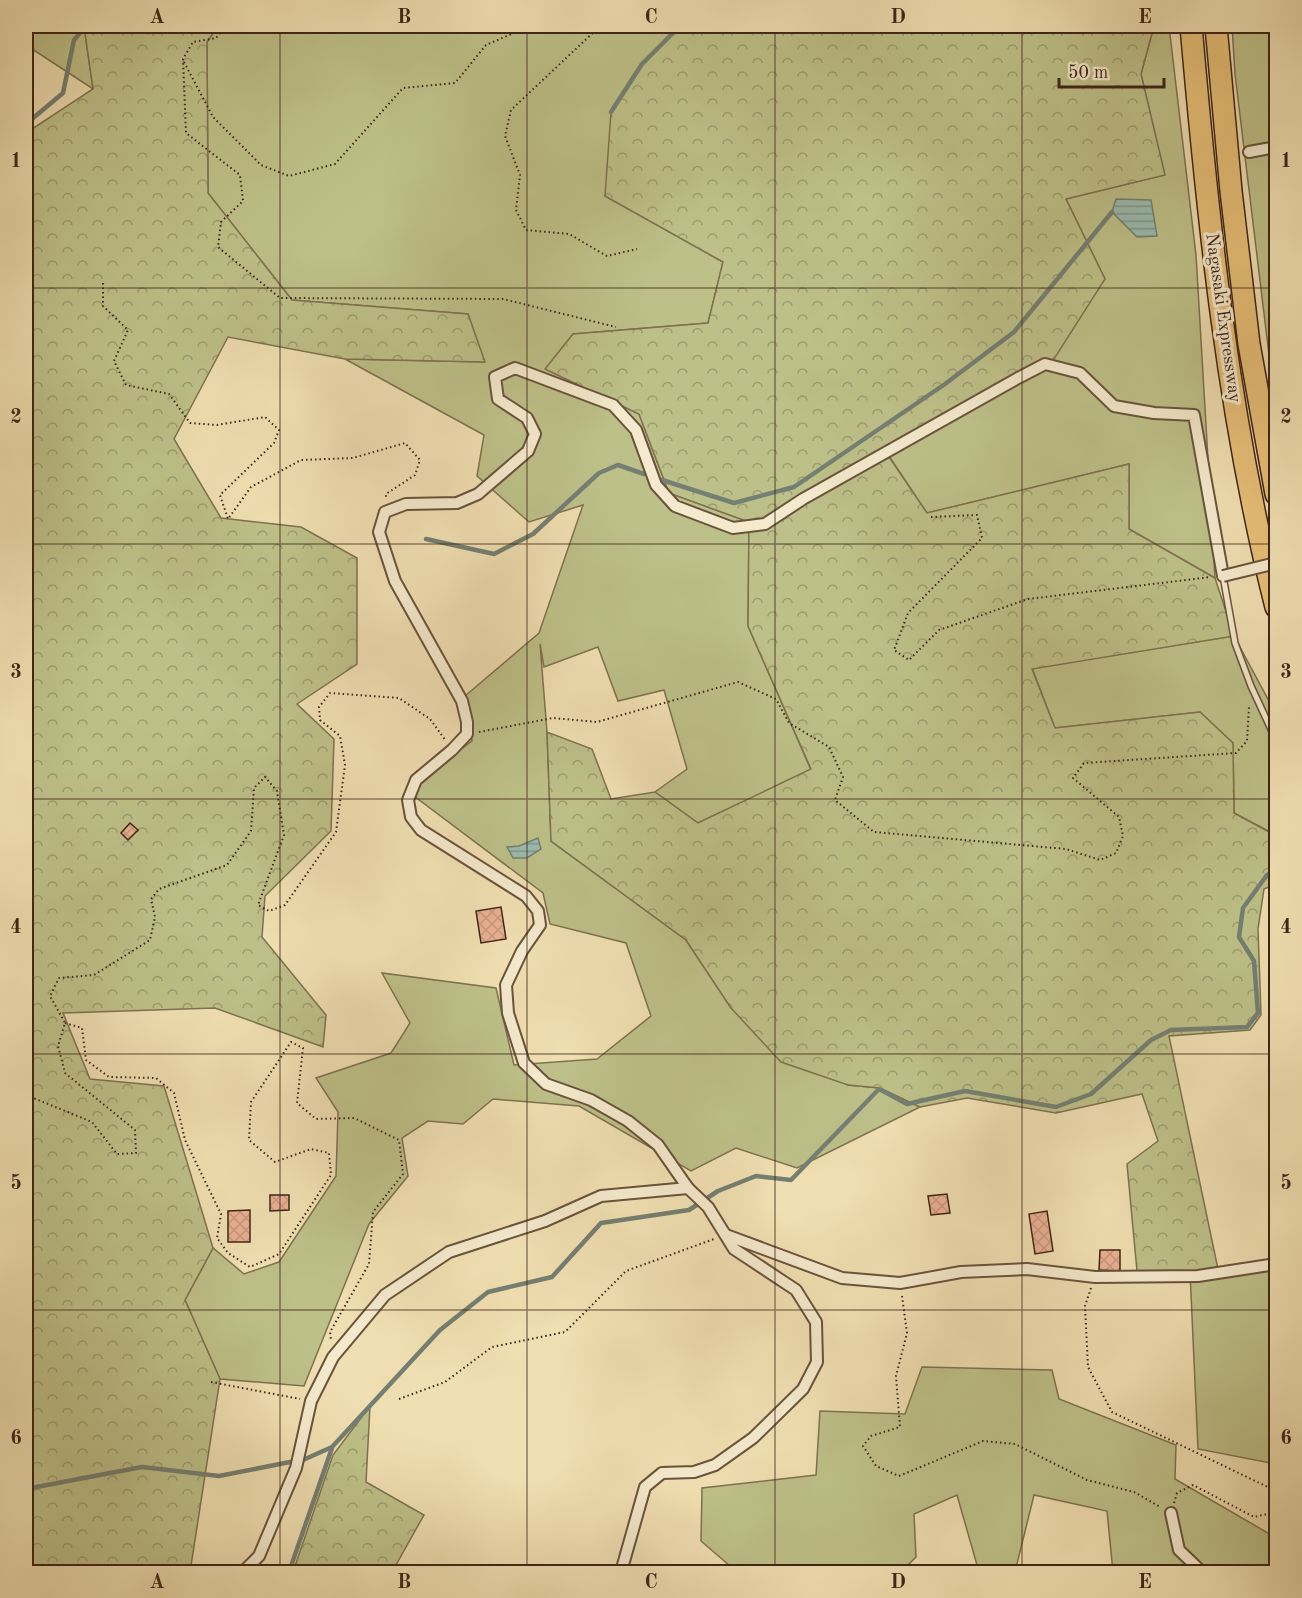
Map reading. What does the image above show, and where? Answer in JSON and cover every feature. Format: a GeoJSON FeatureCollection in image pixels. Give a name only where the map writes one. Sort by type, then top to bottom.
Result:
{"type":"FeatureCollection","features":[{"type":"Feature","properties":{"kind":"highway","name":"Nagasaki Expressway"},"geometry":{"type":"LineString","coordinates":[[1191,26],[1205,187],[1227,360],[1276,607]]}},
{"type":"Feature","properties":{"kind":"highway","name":"Nagasaki Expressway"},"geometry":{"type":"LineString","coordinates":[[1216,26],[1231,191],[1249,344],[1276,494]]}},
{"type":"Feature","properties":{"kind":"street"},"geometry":{"type":"LineString","coordinates":[[1249,152],[1276,147]]}},
{"type":"Feature","properties":{"kind":"street"},"geometry":{"type":"LineString","coordinates":[[621,1572],[645,1487],[662,1473],[694,1472],[715,1465],[753,1438],[803,1389],[817,1362],[816,1322],[796,1290],[734,1249],[708,1207],[692,1191],[658,1145],[628,1121],[591,1101],[546,1084],[524,1063],[508,1013],[506,986],[522,951],[540,925],[538,910],[526,896],[421,830],[411,817],[408,800],[416,780],[452,750],[467,734],[467,722],[462,701],[395,581],[380,532],[385,512],[406,504],[458,503],[478,494],[528,451],[534,434],[527,418],[498,399],[495,377],[515,368],[613,405],[636,430],[656,485],[675,506],[734,528],[765,524],[803,499],[1045,364],[1080,373],[1114,406],[1154,413],[1194,415],[1222,576],[1276,563]]}},
{"type":"Feature","properties":{"kind":"street"},"geometry":{"type":"LineString","coordinates":[[243,1572],[259,1556],[296,1468],[311,1401],[333,1357],[386,1295],[450,1252],[545,1221],[601,1196],[692,1191]]}},
{"type":"Feature","properties":{"kind":"street"},"geometry":{"type":"LineString","coordinates":[[726,1235],[842,1278],[900,1283],[961,1272],[1027,1269],[1095,1276],[1198,1276],[1276,1264]]}},
{"type":"Feature","properties":{"kind":"street"},"geometry":{"type":"LineString","coordinates":[[1171,1513],[1179,1550],[1202,1572]]}},
{"type":"Feature","properties":{"kind":"lane"},"geometry":{"type":"LineString","coordinates":[[1222,576],[1235,643],[1251,686],[1276,740]]}},
{"type":"Feature","properties":{"kind":"path"},"geometry":{"type":"LineString","coordinates":[[226,26],[216,38],[193,42],[183,59],[186,133],[240,175],[243,201],[221,222],[218,247],[280,298],[503,299],[616,327]]}},
{"type":"Feature","properties":{"kind":"path"},"geometry":{"type":"LineString","coordinates":[[183,59],[213,117],[261,165],[289,176],[335,164],[404,88],[455,83],[486,45],[531,26]]}},
{"type":"Feature","properties":{"kind":"path"},"geometry":{"type":"LineString","coordinates":[[598,26],[510,110],[505,136],[520,175],[516,210],[526,230],[569,234],[607,256],[637,249]]}},
{"type":"Feature","properties":{"kind":"path"},"geometry":{"type":"LineString","coordinates":[[103,283],[103,306],[128,330],[114,361],[126,385],[169,394],[189,423],[217,425],[265,417],[279,430],[274,443],[220,495],[228,519],[251,487],[301,460],[353,458],[405,443],[420,460],[415,475],[386,494],[385,512]]}},
{"type":"Feature","properties":{"kind":"path"},"geometry":{"type":"LineString","coordinates":[[931,517],[977,515],[982,538],[908,613],[894,650],[909,660],[939,630],[1028,599],[1222,576]]}},
{"type":"Feature","properties":{"kind":"path"},"geometry":{"type":"LineString","coordinates":[[467,734],[553,718],[597,722],[738,682],[776,699],[789,723],[829,747],[843,777],[835,800],[874,832],[1066,849],[1100,860],[1116,853],[1123,836],[1119,817],[1073,778],[1084,763],[1236,753],[1247,741],[1251,686]]}},
{"type":"Feature","properties":{"kind":"path"},"geometry":{"type":"LineString","coordinates":[[333,1357],[330,1332],[369,1264],[373,1212],[403,1174],[399,1140],[354,1118],[316,1119],[297,1103],[303,1048],[291,1042],[251,1102],[249,1140],[275,1162],[311,1149],[329,1153],[332,1175],[279,1254],[250,1267],[228,1253],[217,1238],[221,1214],[185,1140],[174,1093],[156,1078],[109,1077],[86,1060],[82,1028],[65,1023],[50,996],[59,978],[94,975],[150,940],[156,917],[151,899],[159,889],[227,865],[251,831],[254,788],[265,777],[277,791],[284,835],[258,905],[268,911],[285,905],[336,832],[345,765],[340,736],[320,720],[319,707],[330,693],[399,698],[430,719],[452,750]]}},
{"type":"Feature","properties":{"kind":"path"},"geometry":{"type":"LineString","coordinates":[[26,1095],[92,1122],[117,1154],[136,1153],[135,1130],[65,1073],[58,1046],[65,1023]]}},
{"type":"Feature","properties":{"kind":"path"},"geometry":{"type":"LineString","coordinates":[[399,1399],[445,1382],[492,1347],[565,1332],[626,1271],[726,1235]]}},
{"type":"Feature","properties":{"kind":"path"},"geometry":{"type":"LineString","coordinates":[[900,1283],[907,1333],[896,1376],[900,1427],[871,1436],[863,1446],[876,1466],[899,1476],[983,1441],[1015,1444],[1087,1480],[1134,1492],[1171,1513],[1177,1493],[1193,1485],[1254,1517],[1272,1513],[1276,1493],[1112,1412],[1088,1367],[1085,1306],[1095,1276]]}},
{"type":"Feature","properties":{"kind":"path"},"geometry":{"type":"LineString","coordinates":[[211,1382],[311,1401]]}},
{"type":"Feature","properties":{"kind":"path"},"geometry":{"type":"LineString","coordinates":[[916,1572],[924,1572]]}},
{"type":"Feature","properties":{"kind":"green space"},"geometry":{"type":"Polygon","coordinates":[[[32,26],[84,26],[93,89],[26,45],[26,35],[32,26]]]}},
{"type":"Feature","properties":{"kind":"green space"},"geometry":{"type":"Polygon","coordinates":[[[84,26],[218,26],[207,42],[208,193],[292,300],[468,314],[485,362],[345,359],[228,337],[174,439],[221,518],[301,527],[357,558],[357,664],[297,704],[334,739],[331,831],[265,896],[262,937],[326,1015],[323,1047],[215,1008],[63,1013],[90,1079],[164,1086],[213,1248],[185,1300],[220,1379],[190,1572],[26,1572],[26,133],[93,89],[84,26]]]}},
{"type":"Feature","properties":{"kind":"green space"},"geometry":{"type":"Polygon","coordinates":[[[218,26],[680,26],[642,64],[605,196],[723,262],[708,323],[573,334],[546,369],[639,414],[669,493],[749,522],[748,626],[811,770],[698,823],[655,792],[687,769],[664,690],[618,701],[598,647],[544,667],[540,644],[547,732],[551,841],[686,940],[731,1008],[848,1085],[880,1088],[920,1107],[797,1168],[736,1148],[691,1171],[579,1106],[493,1099],[463,1124],[428,1121],[402,1138],[408,1176],[369,1224],[304,1386],[220,1379],[185,1300],[213,1248],[244,1274],[279,1262],[336,1176],[338,1112],[316,1078],[391,1053],[410,1023],[382,973],[496,988],[514,1065],[597,1059],[651,1016],[626,943],[550,924],[543,893],[406,790],[472,741],[465,696],[539,633],[583,505],[529,522],[477,476],[484,435],[345,359],[484,362],[468,314],[292,300],[208,193],[207,42],[218,26]]]}},
{"type":"Feature","properties":{"kind":"green space"},"geometry":{"type":"Polygon","coordinates":[[[680,26],[1154,26],[1141,74],[1165,175],[1066,199],[1105,279],[1054,359],[889,457],[927,513],[1129,464],[1129,529],[1215,578],[1234,636],[1032,669],[1055,728],[1200,712],[1233,743],[1234,813],[1269,832],[1276,782],[1276,884],[1264,889],[1258,929],[1261,1015],[1250,1030],[1169,1036],[1218,1269],[1190,1272],[1137,1271],[1127,1164],[1158,1141],[1142,1094],[1056,1113],[967,1098],[920,1107],[880,1088],[848,1085],[781,1062],[731,1008],[686,940],[551,841],[547,732],[592,749],[611,799],[655,792],[698,823],[811,769],[748,626],[749,522],[669,493],[639,414],[545,369],[573,334],[708,323],[723,262],[605,196],[611,112],[642,64],[680,26]]]}},
{"type":"Feature","properties":{"kind":"green space"},"geometry":{"type":"Polygon","coordinates":[[[1154,26],[1169,26],[1196,255],[1215,578],[1129,529],[1129,464],[927,513],[889,456],[1105,279],[1066,199],[1164,175],[1141,74],[1154,26]]]}},
{"type":"Feature","properties":{"kind":"green space"},"geometry":{"type":"Polygon","coordinates":[[[1232,26],[1274,26],[1273,388],[1235,74],[1232,26]]]}},
{"type":"Feature","properties":{"kind":"green space"},"geometry":{"type":"Polygon","coordinates":[[[1234,636],[1276,714],[1276,782],[1270,832],[1234,813],[1233,743],[1200,712],[1055,728],[1032,668],[1234,636]]]}},
{"type":"Feature","properties":{"kind":"green space"},"geometry":{"type":"Polygon","coordinates":[[[1276,1265],[1276,1464],[1198,1449],[1190,1272],[1276,1265]]]}},
{"type":"Feature","properties":{"kind":"green space"},"geometry":{"type":"Polygon","coordinates":[[[922,1367],[1052,1370],[1059,1399],[1176,1445],[1175,1479],[1273,1536],[1276,1529],[1276,1572],[1113,1572],[1107,1511],[1034,1495],[1015,1572],[979,1572],[957,1495],[914,1514],[916,1557],[901,1572],[737,1572],[701,1541],[702,1488],[816,1475],[820,1411],[905,1414],[922,1367]]]}},
{"type":"Feature","properties":{"kind":"green space"},"geometry":{"type":"Polygon","coordinates":[[[370,1406],[366,1482],[424,1515],[392,1572],[293,1572],[333,1455],[370,1406]]]}},
{"type":"Feature","properties":{"kind":"water"},"geometry":{"type":"Polygon","coordinates":[[[1116,199],[1151,200],[1157,236],[1137,237],[1112,212],[1116,199]]]}},
{"type":"Feature","properties":{"kind":"water"},"geometry":{"type":"Polygon","coordinates":[[[538,838],[541,849],[527,858],[513,858],[507,847],[519,846],[538,838]]]}},
{"type":"Feature","properties":{"kind":"building"},"geometry":{"type":"Polygon","coordinates":[[[130,823],[138,830],[128,840],[121,833],[130,823]]]}},
{"type":"Feature","properties":{"kind":"building"},"geometry":{"type":"Polygon","coordinates":[[[501,907],[506,939],[481,943],[476,911],[501,907]]]}},
{"type":"Feature","properties":{"kind":"building"},"geometry":{"type":"Polygon","coordinates":[[[947,1194],[950,1213],[931,1215],[928,1196],[947,1194]]]}},
{"type":"Feature","properties":{"kind":"building"},"geometry":{"type":"Polygon","coordinates":[[[270,1195],[289,1195],[289,1210],[270,1211],[270,1195]]]}},
{"type":"Feature","properties":{"kind":"building"},"geometry":{"type":"Polygon","coordinates":[[[250,1210],[250,1242],[228,1242],[228,1211],[250,1210]]]}},
{"type":"Feature","properties":{"kind":"building"},"geometry":{"type":"Polygon","coordinates":[[[1047,1211],[1053,1251],[1035,1254],[1029,1214],[1047,1211]]]}},
{"type":"Feature","properties":{"kind":"building"},"geometry":{"type":"Polygon","coordinates":[[[1100,1250],[1120,1250],[1120,1271],[1099,1270],[1100,1250]]]}},
{"type":"Feature","properties":{"kind":"waterway"},"geometry":{"type":"LineString","coordinates":[[26,124],[63,93],[74,40],[86,26]]}},
{"type":"Feature","properties":{"kind":"waterway"},"geometry":{"type":"LineString","coordinates":[[119,26],[124,30],[149,32],[155,26]]}},
{"type":"Feature","properties":{"kind":"waterway"},"geometry":{"type":"LineString","coordinates":[[611,112],[642,64],[680,26]]}},
{"type":"Feature","properties":{"kind":"waterway"},"geometry":{"type":"LineString","coordinates":[[662,480],[734,503],[794,487],[945,384],[1014,332],[1112,212]]}},
{"type":"Feature","properties":{"kind":"waterway"},"geometry":{"type":"LineString","coordinates":[[426,539],[494,554],[533,534],[599,473],[618,465],[644,474]]}},
{"type":"Feature","properties":{"kind":"waterway"},"geometry":{"type":"LineString","coordinates":[[303,1460],[332,1447],[440,1330],[488,1292],[552,1277],[601,1223],[689,1210],[718,1191],[756,1176],[791,1180],[879,1089],[907,1104],[965,1091],[1056,1107],[1091,1094],[1151,1040],[1171,1030],[1247,1027],[1258,1013],[1254,961],[1239,937],[1243,908],[1267,875],[1276,872]]}},
{"type":"Feature","properties":{"kind":"waterway"},"geometry":{"type":"LineString","coordinates":[[289,1572],[332,1448]]}},
{"type":"Feature","properties":{"kind":"waterway"},"geometry":{"type":"LineString","coordinates":[[26,1489],[142,1467],[219,1476],[290,1462]]}}]}
